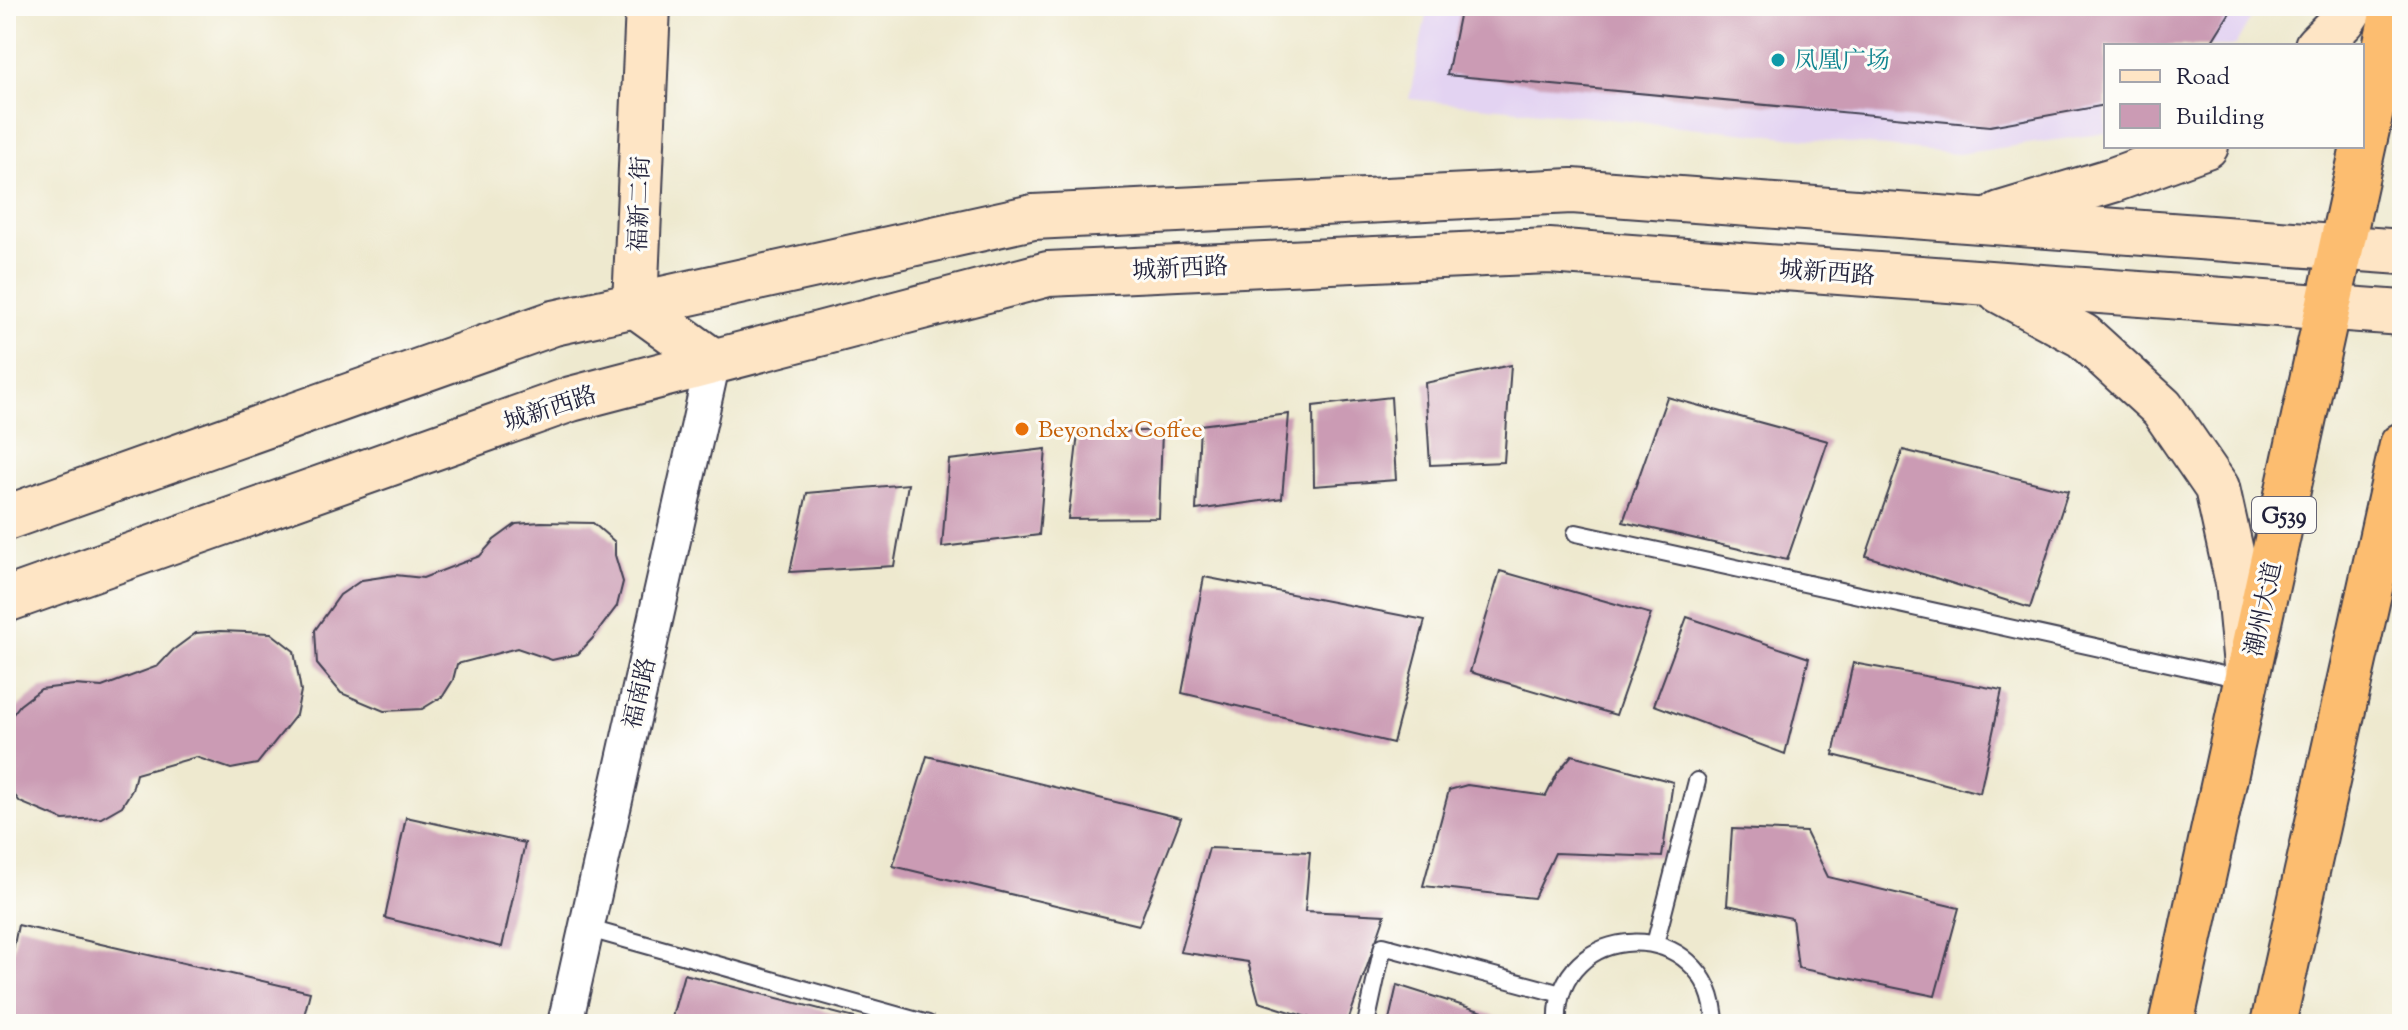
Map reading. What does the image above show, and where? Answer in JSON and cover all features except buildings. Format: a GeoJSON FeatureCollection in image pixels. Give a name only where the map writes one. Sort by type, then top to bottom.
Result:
{"type":"FeatureCollection","features":[{"type":"Feature","properties":{"kind":"highway","name":"潮州大道"},"geometry":{"type":"LineString","coordinates":[[2171,1024],[2394,6]]}},
{"type":"Feature","properties":{"kind":"highway"},"geometry":{"type":"LineString","coordinates":[[2273,1024],[2392,531],[2402,445]]}},
{"type":"Feature","properties":{"kind":"main road","name":"福新二街"},"geometry":{"type":"LineString","coordinates":[[635,305],[648,6]]}},
{"type":"Feature","properties":{"kind":"main road"},"geometry":{"type":"LineString","coordinates":[[2319,44],[2352,6]]}},
{"type":"Feature","properties":{"kind":"main road"},"geometry":{"type":"LineString","coordinates":[[1977,221],[2113,180],[2201,148]]}},
{"type":"Feature","properties":{"kind":"main road"},"geometry":{"type":"LineString","coordinates":[[6,518],[554,323],[1033,217],[1572,191],[2402,252]]}},
{"type":"Feature","properties":{"kind":"main road","name":"城新西路"},"geometry":{"type":"LineString","coordinates":[[6,600],[571,399],[1048,274],[1549,251],[2402,313]]}},
{"type":"Feature","properties":{"kind":"main road"},"geometry":{"type":"LineString","coordinates":[[1988,284],[2083,336],[2162,408],[2217,488],[2238,583],[2247,680]]}},
{"type":"Feature","properties":{"kind":"main road"},"geometry":{"type":"LineString","coordinates":[[635,305],[713,361]]}},
{"type":"Feature","properties":{"kind":"street","name":"福南路"},"geometry":{"type":"LineString","coordinates":[[565,1024],[713,361]]}},
{"type":"Feature","properties":{"kind":"lane"},"geometry":{"type":"LineString","coordinates":[[1576,533],[2247,680]]}},
{"type":"Feature","properties":{"kind":"lane"},"geometry":{"type":"LineString","coordinates":[[1655,944],[1697,781]]}},
{"type":"Feature","properties":{"kind":"lane"},"geometry":{"type":"LineString","coordinates":[[586,928],[928,1024]]}},
{"type":"Feature","properties":{"kind":"lane"},"geometry":{"type":"LineString","coordinates":[[1558,1024],[1561,994],[1574,971],[1593,953],[1617,943],[1643,941],[1669,948],[1691,963],[1707,983],[1715,1008],[1715,1024]]}},
{"type":"Feature","properties":{"kind":"lane"},"geometry":{"type":"LineString","coordinates":[[1366,1024],[1383,946],[1561,994]]}},
{"type":"Feature","properties":{"kind":"shaded area","name":"凤凰广场"},"geometry":{"type":"Polygon","coordinates":[[[1428,6],[2258,6],[2236,44],[2104,44],[2104,133],[1958,154],[1409,99],[1428,6]]]}},
{"type":"Feature","properties":{"kind":"place","name":"凤凰广场"},"geometry":{"type":"Point","coordinates":[1778,60]}},
{"type":"Feature","properties":{"kind":"place","name":"Beyondx Coffee"},"geometry":{"type":"Point","coordinates":[1022,429]}}]}
